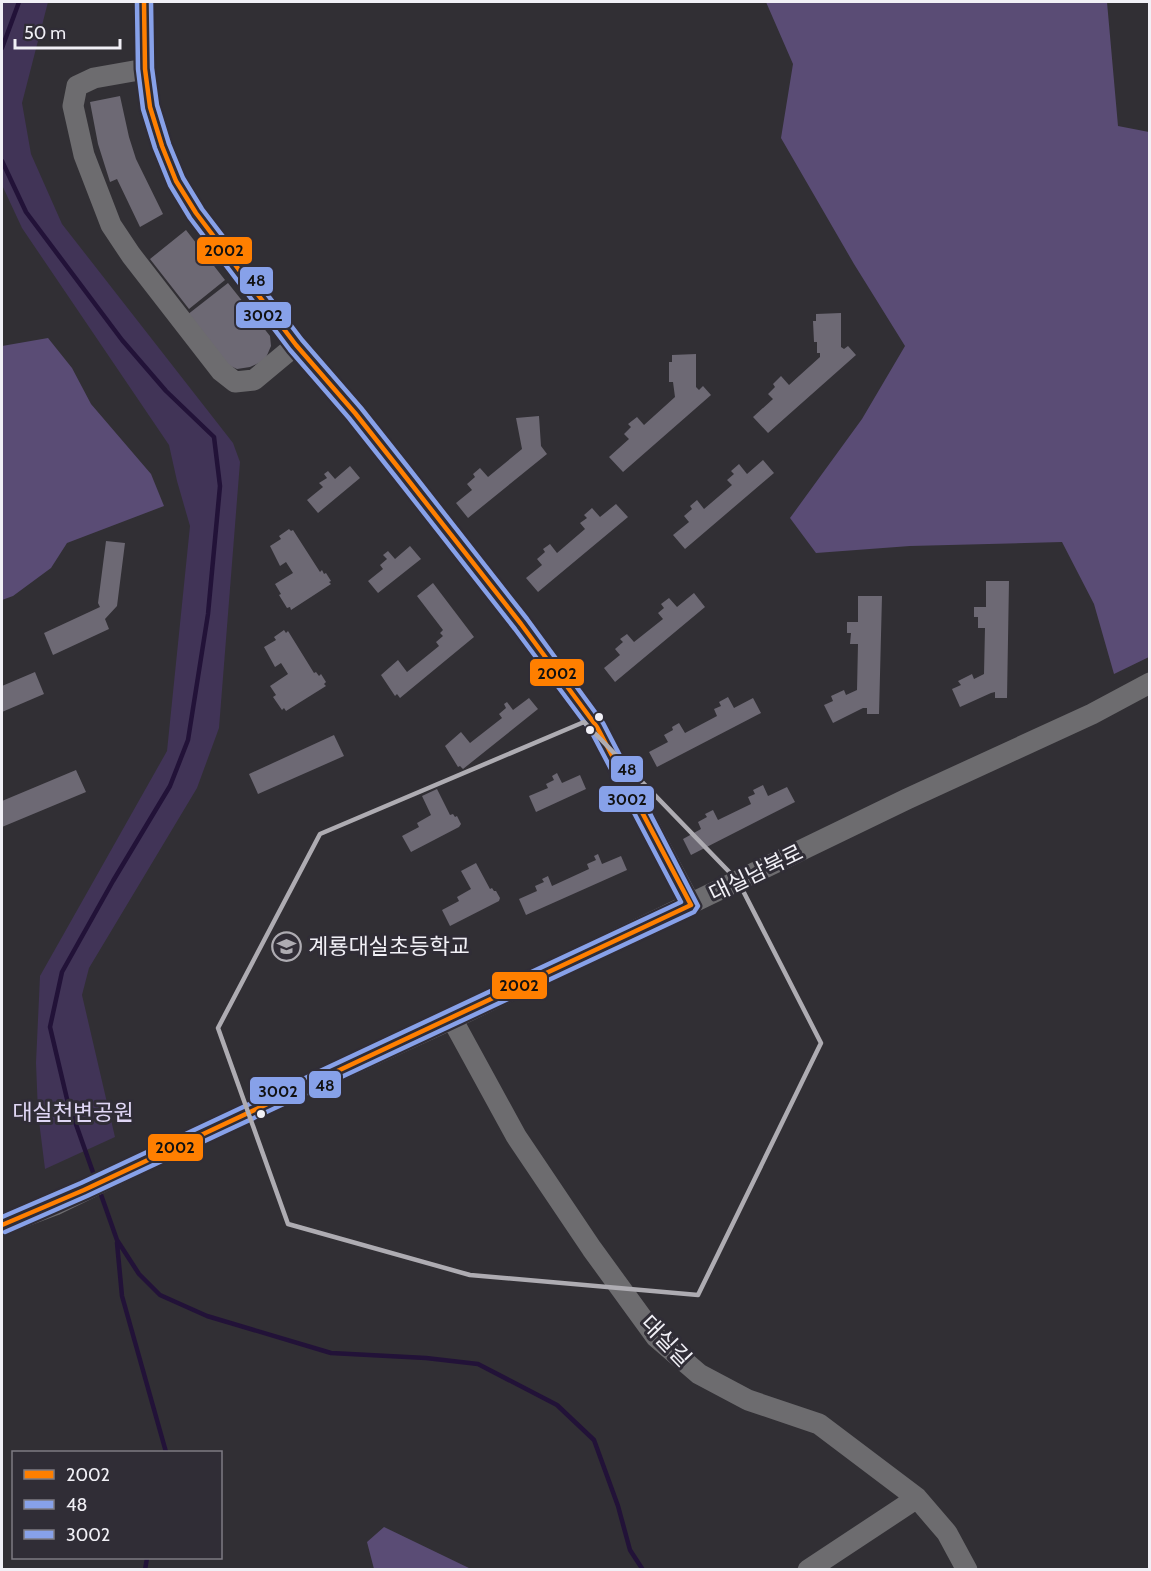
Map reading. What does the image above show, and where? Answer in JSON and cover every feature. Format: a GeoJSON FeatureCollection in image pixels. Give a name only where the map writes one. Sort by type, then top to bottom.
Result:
{"type":"FeatureCollection","features":[{"type":"Feature","properties":{"kind":"street"},"geometry":{"type":"LineString","coordinates":[[144,2],[145,69],[150,107],[176,181],[196,213],[296,345],[355,413],[408,480],[527,632],[597,727],[691,904]]}},
{"type":"Feature","properties":{"kind":"street"},"geometry":{"type":"LineString","coordinates":[[145,69],[94,78],[77,86],[73,106],[84,155],[111,225],[131,255],[221,371],[236,382],[254,380],[296,345]]}},
{"type":"Feature","properties":{"kind":"street","name":"대실남북로"},"geometry":{"type":"LineString","coordinates":[[2,1226],[55,1204],[452,1018],[907,799],[1092,714],[1149,683]]}},
{"type":"Feature","properties":{"kind":"street","name":"대실길"},"geometry":{"type":"LineString","coordinates":[[452,1018],[516,1136],[592,1249],[656,1337],[699,1374],[748,1400],[819,1424],[917,1498],[947,1533],[968,1569]]}},
{"type":"Feature","properties":{"kind":"street"},"geometry":{"type":"LineString","coordinates":[[808,1569],[917,1498]]}},
{"type":"Feature","properties":{"kind":"highlighted area"},"geometry":{"type":"Polygon","coordinates":[[[584,722],[738,881],[821,1043],[698,1295],[470,1275],[288,1224],[218,1028],[320,834],[584,722]]]}},
{"type":"Feature","properties":{"kind":"green space","name":"대실천변공원"},"geometry":{"type":"Polygon","coordinates":[[[2,2],[48,2],[22,103],[31,154],[62,224],[233,443],[240,462],[219,728],[197,788],[89,968],[82,995],[115,1137],[45,1169],[38,1113],[36,1063],[40,976],[167,751],[190,526],[169,445],[22,228],[2,185],[2,2]]]}},
{"type":"Feature","properties":{"kind":"shaded area"},"geometry":{"type":"Polygon","coordinates":[[[766,2],[1107,2],[1118,126],[1149,132],[1149,657],[1114,674],[1094,604],[1062,542],[910,546],[816,553],[790,518],[862,419],[905,346],[854,264],[781,138],[793,64],[766,2]]]}},
{"type":"Feature","properties":{"kind":"shaded area"},"geometry":{"type":"Polygon","coordinates":[[[48,338],[72,368],[91,404],[151,474],[164,506],[67,543],[51,568],[13,596],[2,600],[2,346],[48,338]]]}},
{"type":"Feature","properties":{"kind":"shaded area"},"geometry":{"type":"Polygon","coordinates":[[[384,1527],[471,1569],[374,1569],[367,1542],[384,1527]]]}},
{"type":"Feature","properties":{"kind":"building"},"geometry":{"type":"Polygon","coordinates":[[[120,96],[136,159],[163,214],[140,227],[117,179],[110,182],[98,144],[90,102],[120,96]]]}},
{"type":"Feature","properties":{"kind":"building"},"geometry":{"type":"Polygon","coordinates":[[[186,230],[225,280],[189,309],[150,259],[186,230]]]}},
{"type":"Feature","properties":{"kind":"building"},"geometry":{"type":"Polygon","coordinates":[[[228,283],[270,336],[271,346],[265,360],[250,367],[237,369],[226,364],[187,315],[228,283]]]}},
{"type":"Feature","properties":{"kind":"building"},"geometry":{"type":"Polygon","coordinates":[[[841,313],[841,347],[844,349],[848,346],[856,355],[768,433],[753,417],[773,399],[768,394],[775,387],[773,384],[781,376],[789,385],[820,357],[820,353],[817,353],[817,342],[814,342],[813,321],[816,321],[816,314],[841,313]]]}},
{"type":"Feature","properties":{"kind":"building"},"geometry":{"type":"Polygon","coordinates":[[[696,354],[696,387],[699,390],[703,386],[711,395],[623,472],[609,457],[629,439],[624,434],[631,427],[628,424],[637,417],[644,425],[675,397],[673,382],[669,382],[669,362],[672,362],[672,355],[696,354]]]}},
{"type":"Feature","properties":{"kind":"building"},"geometry":{"type":"Polygon","coordinates":[[[539,416],[541,446],[547,454],[468,518],[456,503],[472,490],[467,484],[475,477],[473,474],[480,468],[488,477],[522,449],[516,418],[539,416]]]}},
{"type":"Feature","properties":{"kind":"building"},"geometry":{"type":"Polygon","coordinates":[[[763,460],[774,473],[685,549],[673,535],[689,522],[684,516],[692,509],[690,506],[697,500],[704,509],[732,485],[727,480],[734,474],[731,471],[739,464],[747,474],[763,460]]]}},
{"type":"Feature","properties":{"kind":"building"},"geometry":{"type":"Polygon","coordinates":[[[350,466],[360,478],[318,513],[307,500],[323,487],[319,483],[327,478],[324,474],[328,471],[335,479],[350,466]]]}},
{"type":"Feature","properties":{"kind":"building"},"geometry":{"type":"Polygon","coordinates":[[[616,504],[628,517],[538,592],[526,578],[542,565],[537,559],[545,552],[543,549],[550,544],[557,553],[585,529],[580,523],[587,518],[584,515],[592,508],[600,517],[616,504]]]}},
{"type":"Feature","properties":{"kind":"building"},"geometry":{"type":"Polygon","coordinates":[[[289,529],[293,530],[320,572],[322,570],[324,574],[326,573],[331,581],[329,582],[331,584],[291,610],[290,607],[287,608],[279,595],[281,594],[275,584],[293,573],[286,562],[280,566],[270,546],[281,539],[279,536],[289,529]]]}},
{"type":"Feature","properties":{"kind":"building"},"geometry":{"type":"Polygon","coordinates":[[[106,541],[125,543],[117,606],[105,619],[109,629],[53,655],[44,633],[100,607],[98,603],[106,541]]]}},
{"type":"Feature","properties":{"kind":"building"},"geometry":{"type":"Polygon","coordinates":[[[410,546],[421,559],[378,593],[368,581],[383,569],[380,565],[387,559],[383,555],[388,551],[395,559],[410,546]]]}},
{"type":"Feature","properties":{"kind":"building"},"geometry":{"type":"Polygon","coordinates":[[[986,581],[1009,581],[1007,698],[995,698],[995,692],[960,707],[952,689],[961,685],[958,681],[972,674],[974,679],[984,674],[985,628],[978,628],[978,617],[974,617],[974,607],[986,607],[986,581]]]}},
{"type":"Feature","properties":{"kind":"building"},"geometry":{"type":"Polygon","coordinates":[[[433,583],[474,637],[400,698],[397,694],[395,696],[381,675],[398,660],[407,672],[439,646],[436,642],[443,636],[440,633],[443,630],[417,596],[433,583]]]}},
{"type":"Feature","properties":{"kind":"building"},"geometry":{"type":"Polygon","coordinates":[[[694,593],[705,607],[615,682],[604,668],[620,655],[615,649],[623,642],[620,639],[627,634],[634,642],[663,619],[658,613],[664,608],[661,604],[669,598],[677,607],[694,593]]]}},
{"type":"Feature","properties":{"kind":"building"},"geometry":{"type":"Polygon","coordinates":[[[858,596],[882,596],[879,714],[867,714],[867,708],[863,708],[833,723],[824,705],[833,701],[831,696],[844,690],[846,695],[857,690],[858,644],[850,644],[851,633],[847,633],[847,622],[858,622],[858,596]]]}},
{"type":"Feature","properties":{"kind":"building"},"geometry":{"type":"Polygon","coordinates":[[[284,630],[286,633],[288,631],[314,673],[316,672],[319,676],[321,674],[326,682],[324,684],[326,686],[286,711],[284,708],[282,710],[273,697],[276,695],[270,686],[288,674],[281,663],[275,667],[264,647],[276,640],[274,637],[284,630]]]}},
{"type":"Feature","properties":{"kind":"building"},"geometry":{"type":"Polygon","coordinates":[[[35,672],[44,694],[2,712],[2,686],[35,672]]]}},
{"type":"Feature","properties":{"kind":"building"},"geometry":{"type":"Polygon","coordinates":[[[728,697],[734,708],[753,698],[761,713],[657,767],[649,752],[668,742],[664,735],[673,730],[672,727],[679,723],[685,733],[717,716],[714,709],[721,706],[719,702],[728,697]]]}},
{"type":"Feature","properties":{"kind":"building"},"geometry":{"type":"Polygon","coordinates":[[[529,698],[538,709],[463,769],[458,767],[445,746],[461,732],[470,743],[502,718],[499,714],[506,708],[504,704],[507,702],[513,710],[529,698]]]}},
{"type":"Feature","properties":{"kind":"building"},"geometry":{"type":"Polygon","coordinates":[[[334,735],[344,756],[258,794],[249,774],[334,735]]]}},
{"type":"Feature","properties":{"kind":"building"},"geometry":{"type":"Polygon","coordinates":[[[76,770],[86,792],[2,827],[2,801],[76,770]]]}},
{"type":"Feature","properties":{"kind":"building"},"geometry":{"type":"Polygon","coordinates":[[[557,773],[562,783],[580,775],[586,789],[536,812],[529,796],[548,788],[546,784],[554,780],[552,776],[557,773]]]}},
{"type":"Feature","properties":{"kind":"building"},"geometry":{"type":"Polygon","coordinates":[[[763,785],[768,796],[787,787],[795,802],[691,855],[683,839],[701,829],[698,822],[707,817],[705,814],[713,810],[718,820],[751,804],[748,797],[755,794],[753,790],[763,785]]]}},
{"type":"Feature","properties":{"kind":"building"},"geometry":{"type":"Polygon","coordinates":[[[437,789],[450,815],[457,816],[461,824],[411,852],[402,836],[419,827],[417,823],[431,815],[422,796],[437,789]]]}},
{"type":"Feature","properties":{"kind":"building"},"geometry":{"type":"Polygon","coordinates":[[[598,854],[602,864],[621,856],[627,870],[526,915],[519,899],[537,891],[535,886],[544,882],[542,879],[548,876],[552,886],[589,869],[587,864],[596,860],[594,856],[598,854]]]}},
{"type":"Feature","properties":{"kind":"building"},"geometry":{"type":"Polygon","coordinates":[[[476,863],[490,889],[496,891],[500,898],[499,901],[450,926],[442,910],[459,901],[457,897],[471,889],[461,871],[476,863]]]}},
{"type":"Feature","properties":{"kind":"waterway"},"geometry":{"type":"LineString","coordinates":[[2,48],[19,2]]}},
{"type":"Feature","properties":{"kind":"waterway"},"geometry":{"type":"LineString","coordinates":[[2,161],[26,212],[122,340],[166,391],[214,437],[220,486],[208,614],[188,740],[170,786],[62,972],[50,1027],[67,1099],[95,1178]]}},
{"type":"Feature","properties":{"kind":"waterway"},"geometry":{"type":"LineString","coordinates":[[99,1189],[117,1240],[139,1274],[160,1295],[207,1316],[331,1353],[426,1358],[478,1364],[557,1405],[594,1440],[618,1506],[630,1550],[643,1570]]}},
{"type":"Feature","properties":{"kind":"waterway"},"geometry":{"type":"LineString","coordinates":[[117,1243],[122,1296],[166,1451]]}},
{"type":"Feature","properties":{"kind":"waterway"},"geometry":{"type":"LineString","coordinates":[[145,1570],[147,1559]]}},
{"type":"Feature","properties":{"kind":"transit line","name":"3002"},"geometry":{"type":"LineString","coordinates":[[2,1217],[81,1183],[681,902],[591,731],[515,629],[395,476],[290,350],[190,218],[170,185],[143,109],[138,69],[137,2]]}},
{"type":"Feature","properties":{"kind":"transit line","name":"2002"},"geometry":{"type":"LineString","coordinates":[[144,2],[145,69],[150,107],[176,181],[196,213],[296,345],[401,471],[521,624],[597,727],[691,905]]}},
{"type":"Feature","properties":{"kind":"transit line","name":"48"},"geometry":{"type":"LineString","coordinates":[[5,1232],[87,1196],[694,912],[698,906],[603,723],[527,619],[407,466],[302,340],[202,209],[183,178],[157,105],[152,68],[151,2]]}},
{"type":"Feature","properties":{"kind":"transit line","name":"2002"},"geometry":{"type":"LineString","coordinates":[[2,1225],[84,1190],[691,905]]}},
{"type":"Feature","properties":{"kind":"place","name":"계룡대실초등학교"},"geometry":{"type":"Point","coordinates":[287,946]}}]}
